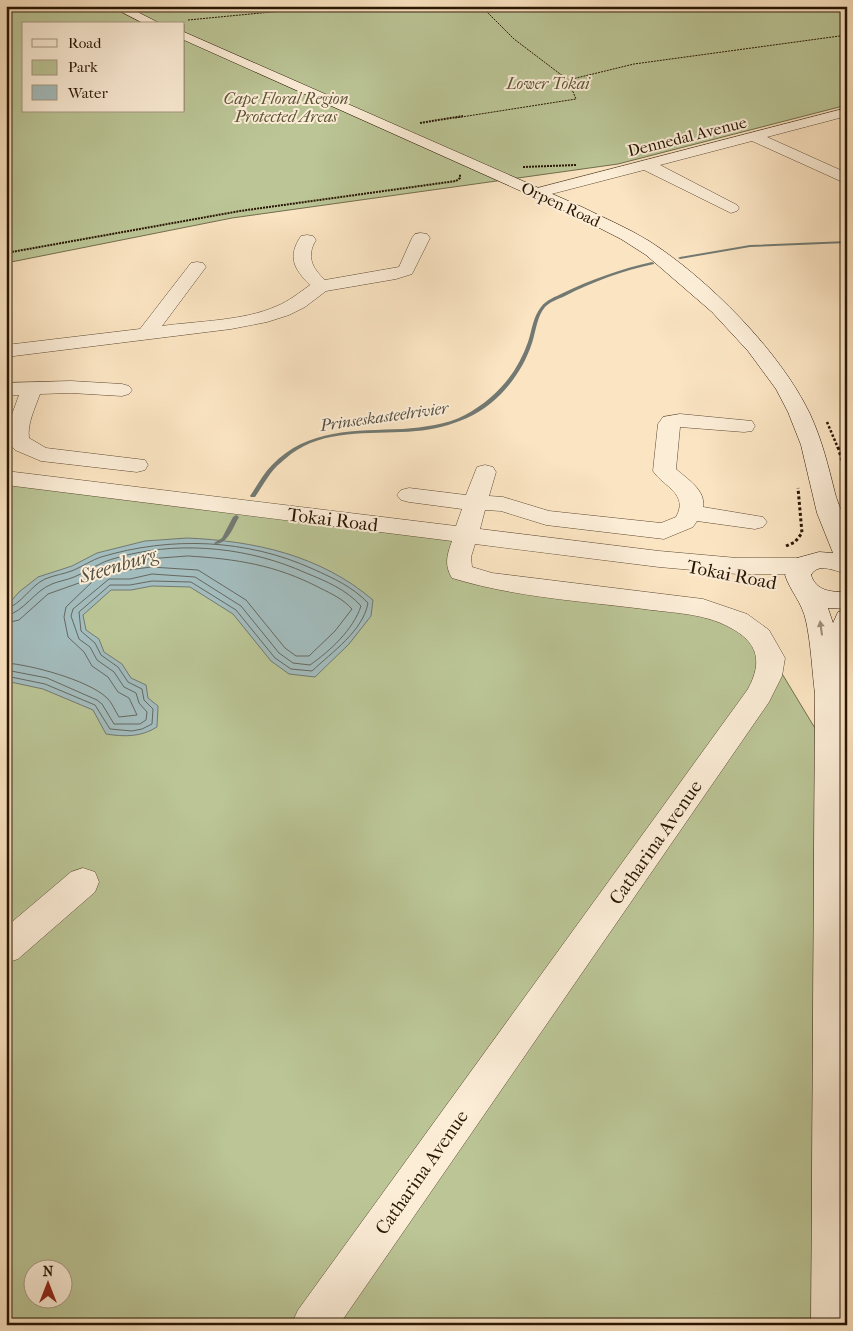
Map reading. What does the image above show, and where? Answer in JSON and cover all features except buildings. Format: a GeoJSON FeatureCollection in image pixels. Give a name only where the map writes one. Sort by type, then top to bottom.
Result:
{"type":"FeatureCollection","features":[{"type":"Feature","properties":{"kind":"street"},"geometry":{"type":"LineString","coordinates":[[116,6],[151,22]]}},
{"type":"Feature","properties":{"kind":"street","name":"Orpen Road"},"geometry":{"type":"LineString","coordinates":[[185,36],[600,222],[651,251],[711,300],[758,348],[784,386],[801,418],[815,453],[825,498],[847,556]]}},
{"type":"Feature","properties":{"kind":"street","name":"Dennedal Avenue"},"geometry":{"type":"LineString","coordinates":[[536,193],[847,112]]}},
{"type":"Feature","properties":{"kind":"street"},"geometry":{"type":"LineString","coordinates":[[754,137],[847,179]]}},
{"type":"Feature","properties":{"kind":"street"},"geometry":{"type":"LineString","coordinates":[[645,164],[731,208]]}},
{"type":"Feature","properties":{"kind":"street"},"geometry":{"type":"LineString","coordinates":[[6,351],[267,316],[298,304],[321,286],[390,275],[406,270],[421,238]]}},
{"type":"Feature","properties":{"kind":"street"},"geometry":{"type":"LineString","coordinates":[[307,240],[302,246],[300,256],[308,272],[321,286]]}},
{"type":"Feature","properties":{"kind":"street"},"geometry":{"type":"LineString","coordinates":[[147,332],[197,267]]}},
{"type":"Feature","properties":{"kind":"street"},"geometry":{"type":"LineString","coordinates":[[6,389],[71,387],[122,390]]}},
{"type":"Feature","properties":{"kind":"street"},"geometry":{"type":"LineString","coordinates":[[32,388],[17,432],[18,440],[23,445],[41,454],[137,465]]}},
{"type":"Feature","properties":{"kind":"street"},"geometry":{"type":"LineString","coordinates":[[409,495],[475,503],[503,504],[546,518],[664,531],[685,522],[690,513],[692,503],[689,493],[664,471],[668,424],[680,420],[744,426]]}},
{"type":"Feature","properties":{"kind":"street"},"geometry":{"type":"LineString","coordinates":[[465,535],[484,472]]}},
{"type":"Feature","properties":{"kind":"street","name":"Tokai Road"},"geometry":{"type":"LineString","coordinates":[[6,478],[807,577]]}},
{"type":"Feature","properties":{"kind":"street","name":"Orpen Road"},"geometry":{"type":"LineString","coordinates":[[807,577],[820,545],[825,498]]}},
{"type":"Feature","properties":{"kind":"street"},"geometry":{"type":"LineString","coordinates":[[690,513],[755,522]]}},
{"type":"Feature","properties":{"kind":"street","name":"Catharina Avenue"},"geometry":{"type":"LineString","coordinates":[[313,1325],[759,696],[770,673],[772,660],[769,651],[752,628],[738,619],[703,608],[528,586],[470,576],[461,572],[458,568],[465,535]]}},
{"type":"Feature","properties":{"kind":"street"},"geometry":{"type":"LineString","coordinates":[[807,577],[832,561],[847,566]]}},
{"type":"Feature","properties":{"kind":"street"},"geometry":{"type":"LineString","coordinates":[[807,577],[826,600],[847,600]]}},
{"type":"Feature","properties":{"kind":"street"},"geometry":{"type":"LineString","coordinates":[[807,577],[820,620],[829,694],[833,1325]]}},
{"type":"Feature","properties":{"kind":"street"},"geometry":{"type":"LineString","coordinates":[[829,694],[837,668],[847,618]]}},
{"type":"Feature","properties":{"kind":"street"},"geometry":{"type":"LineString","coordinates":[[6,948],[83,882]]}},
{"type":"Feature","properties":{"kind":"path"},"geometry":{"type":"LineString","coordinates":[[182,21],[334,6]]}},
{"type":"Feature","properties":{"kind":"path"},"geometry":{"type":"LineString","coordinates":[[422,128],[414,124],[576,99],[568,80],[514,39],[481,6]]}},
{"type":"Feature","properties":{"kind":"path"},"geometry":{"type":"LineString","coordinates":[[568,80],[634,64],[847,35]]}},
{"type":"Feature","properties":{"kind":"path"},"geometry":{"type":"LineString","coordinates":[[519,167],[534,168],[581,164]]}},
{"type":"Feature","properties":{"kind":"path"},"geometry":{"type":"LineString","coordinates":[[6,253],[240,211],[456,181],[460,178],[458,172]]}},
{"type":"Feature","properties":{"kind":"path"},"geometry":{"type":"LineString","coordinates":[[781,548],[795,542],[802,532],[798,487]]}},
{"type":"Feature","properties":{"kind":"green space","name":"Cape Floral Region Protected Areas"},"geometry":{"type":"Polygon","coordinates":[[[6,6],[847,6],[847,105],[618,164],[232,218],[6,263],[6,6]]]}},
{"type":"Feature","properties":{"kind":"green space"},"geometry":{"type":"Polygon","coordinates":[[[6,478],[465,535],[470,576],[738,619],[761,639],[830,753],[818,1325],[6,1325],[6,478]]]}},
{"type":"Feature","properties":{"kind":"water","name":"Steenburg"},"geometry":{"type":"Polygon","coordinates":[[[187,538],[262,547],[309,561],[353,585],[373,600],[371,616],[349,644],[315,677],[289,674],[271,661],[233,614],[190,587],[152,586],[131,590],[111,590],[83,615],[86,630],[99,639],[104,652],[122,664],[131,678],[146,685],[148,698],[158,706],[157,727],[145,733],[126,736],[106,734],[93,710],[43,689],[6,681],[6,607],[19,592],[38,577],[72,566],[97,553],[145,541],[187,538]]]}},
{"type":"Feature","properties":{"kind":"waterway","name":"Prinseskasteelrivier"},"geometry":{"type":"LineString","coordinates":[[680,258],[750,246],[847,242]]}},
{"type":"Feature","properties":{"kind":"waterway","name":"Prinseskasteelrivier"},"geometry":{"type":"LineString","coordinates":[[253,496],[275,465],[296,448],[318,439],[342,434],[417,429],[442,425],[476,411],[496,395],[513,376],[526,354],[539,314],[546,305],[574,289],[596,280],[617,272],[652,263]]}},
{"type":"Feature","properties":{"kind":"waterway","name":"Prinseskasteelrivier"},"geometry":{"type":"LineString","coordinates":[[217,543],[224,539],[236,517]]}},
{"type":"Feature","properties":{"kind":"park label","name":"Lower Tokai"},"geometry":{"type":"Point","coordinates":[548,83]}}]}
